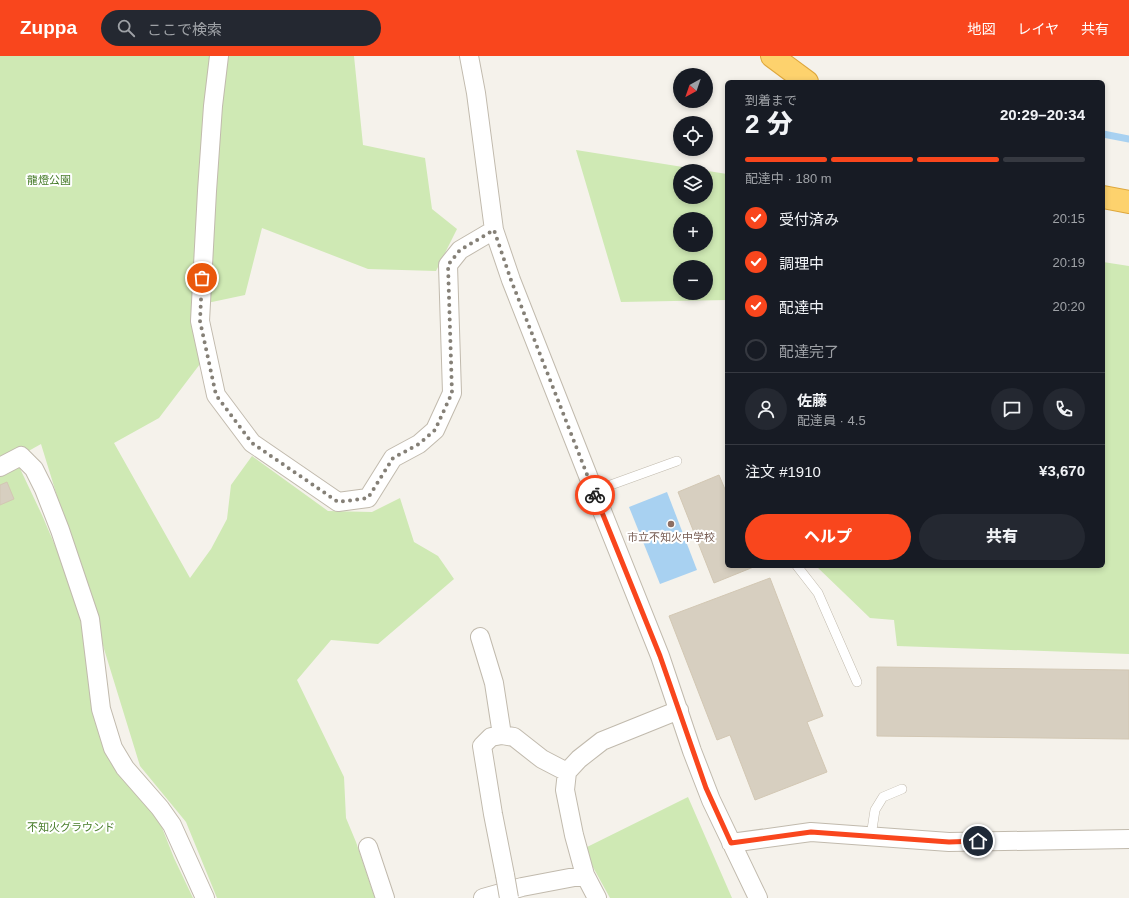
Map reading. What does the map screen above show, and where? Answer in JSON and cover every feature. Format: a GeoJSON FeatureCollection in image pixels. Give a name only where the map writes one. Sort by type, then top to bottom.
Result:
{"type":"FeatureCollection","features":[{"type":"Feature","properties":{"kind":"highway"},"geometry":{"type":"LineString","coordinates":[[772,56],[804,80]]}},
{"type":"Feature","properties":{"kind":"highway"},"geometry":{"type":"LineString","coordinates":[[1105,197],[1129,202]]}},
{"type":"Feature","properties":{"kind":"street"},"geometry":{"type":"LineString","coordinates":[[219,56],[213,106],[200,321],[216,395],[252,443],[338,502],[368,498],[393,458],[419,444],[435,430],[452,393],[448,265],[460,250],[494,230]]}},
{"type":"Feature","properties":{"kind":"street"},"geometry":{"type":"LineString","coordinates":[[470,56],[494,230],[511,280],[660,656],[708,793],[758,898]]}},
{"type":"Feature","properties":{"kind":"street"},"geometry":{"type":"LineString","coordinates":[[0,467],[21,456],[34,469],[44,489],[60,530],[90,619],[101,709],[113,748],[125,768],[160,808],[172,825],[205,898]]}},
{"type":"Feature","properties":{"kind":"street"},"geometry":{"type":"LineString","coordinates":[[480,638],[494,683],[502,735]]}},
{"type":"Feature","properties":{"kind":"street"},"geometry":{"type":"LineString","coordinates":[[597,898],[586,875],[574,835],[565,790],[567,772],[579,759],[602,741],[679,710]]}},
{"type":"Feature","properties":{"kind":"street"},"geometry":{"type":"LineString","coordinates":[[509,898],[492,814],[482,746],[491,737],[502,735],[514,737],[542,760],[567,772]]}},
{"type":"Feature","properties":{"kind":"street"},"geometry":{"type":"LineString","coordinates":[[731,843],[811,832],[949,842],[1129,839]]}},
{"type":"Feature","properties":{"kind":"street"},"geometry":{"type":"LineString","coordinates":[[368,847],[385,898]]}},
{"type":"Feature","properties":{"kind":"street"},"geometry":{"type":"LineString","coordinates":[[483,898],[522,887],[586,875]]}},
{"type":"Feature","properties":{"kind":"lane"},"geometry":{"type":"LineString","coordinates":[[594,491],[677,461]]}},
{"type":"Feature","properties":{"kind":"lane"},"geometry":{"type":"LineString","coordinates":[[799,568],[818,593],[857,682]]}},
{"type":"Feature","properties":{"kind":"lane"},"geometry":{"type":"LineString","coordinates":[[871,836],[875,810],[883,797],[902,789]]}},
{"type":"Feature","properties":{"kind":"green space","name":"龍燈公園"},"geometry":{"type":"Polygon","coordinates":[[[0,56],[354,56],[363,145],[425,158],[432,209],[457,229],[436,271],[368,269],[262,228],[245,295],[193,306],[200,364],[159,418],[114,443],[190,578],[211,549],[227,519],[231,485],[252,456],[328,511],[372,512],[400,498],[414,542],[438,556],[454,579],[378,644],[331,640],[297,680],[344,777],[346,818],[356,842],[375,898],[217,898],[186,822],[140,766],[41,444],[0,467],[0,56]]]}},
{"type":"Feature","properties":{"kind":"green space"},"geometry":{"type":"Polygon","coordinates":[[[576,150],[673,165],[673,204],[713,204],[713,172],[725,174],[725,300],[621,302],[576,150]]]}},
{"type":"Feature","properties":{"kind":"green space"},"geometry":{"type":"Polygon","coordinates":[[[1105,262],[1129,266],[1129,654],[897,646],[894,620],[870,618],[818,568],[1105,568],[1105,262]]]}},
{"type":"Feature","properties":{"kind":"green space","name":"不知火グラウンド"},"geometry":{"type":"Polygon","coordinates":[[[16,460],[42,515],[83,611],[98,728],[159,820],[174,858],[193,898],[0,898],[0,468],[16,460]]]}},
{"type":"Feature","properties":{"kind":"green space"},"geometry":{"type":"Polygon","coordinates":[[[688,797],[732,898],[610,898],[583,849],[688,797]]]}},
{"type":"Feature","properties":{"kind":"water"},"geometry":{"type":"Polygon","coordinates":[[[667,492],[697,570],[660,584],[629,507],[667,492]]]}},
{"type":"Feature","properties":{"kind":"building"},"geometry":{"type":"Polygon","coordinates":[[[719,475],[725,489],[725,568],[751,568],[714,583],[678,492],[719,475]]]}},
{"type":"Feature","properties":{"kind":"building"},"geometry":{"type":"Polygon","coordinates":[[[7,482],[14,499],[0,505],[0,485],[7,482]]]}},
{"type":"Feature","properties":{"kind":"building"},"geometry":{"type":"Polygon","coordinates":[[[770,578],[823,716],[807,722],[827,772],[755,800],[730,735],[717,740],[669,616],[770,578]]]}},
{"type":"Feature","properties":{"kind":"building"},"geometry":{"type":"Polygon","coordinates":[[[877,667],[1129,670],[1129,739],[877,736],[877,667]]]}},
{"type":"Feature","properties":{"kind":"waterway"},"geometry":{"type":"LineString","coordinates":[[1105,134],[1129,139]]}},
{"type":"Feature","properties":{"kind":"way so far"},"geometry":{"type":"LineString","coordinates":[[202,278],[200,321],[216,395],[252,443],[338,502],[368,498],[393,458],[419,444],[435,430],[452,393],[448,265],[460,250],[494,230],[511,280],[595,495]]}},
{"type":"Feature","properties":{"kind":"place","name":"市立不知火中学校"},"geometry":{"type":"Point","coordinates":[671,524]}},
{"type":"Feature","properties":{"kind":"route"},"geometry":{"type":"LineString","coordinates":[[595,495],[660,656],[706,788],[731,843],[811,832],[949,842],[978,841]]}}]}
